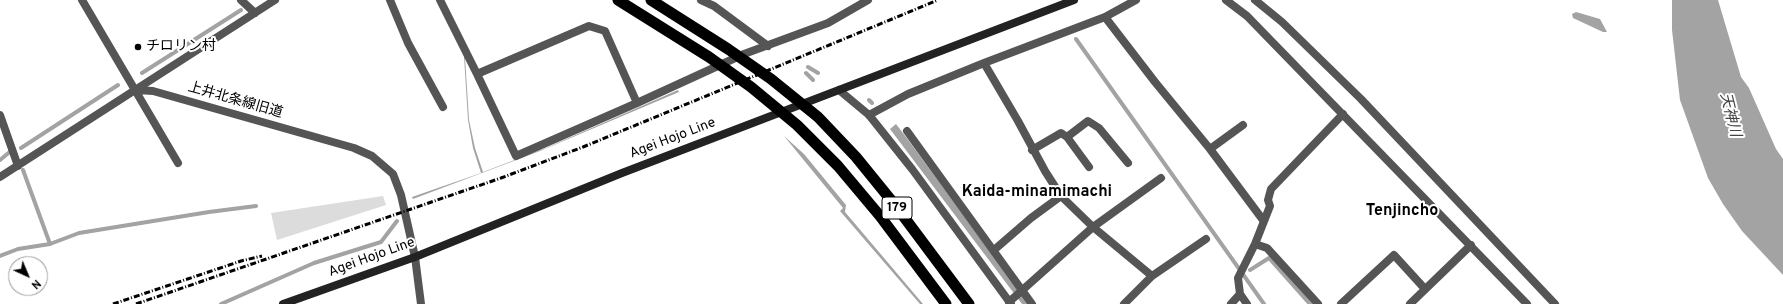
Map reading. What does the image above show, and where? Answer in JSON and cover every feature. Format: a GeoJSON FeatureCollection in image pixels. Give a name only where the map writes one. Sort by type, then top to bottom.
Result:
{"type":"FeatureCollection","features":[{"type":"Feature","properties":{"kind":"highway","name":"179"},"geometry":{"type":"LineString","coordinates":[[618,0],[709,57],[752,87],[796,125],[838,166],[880,216],[946,304]]}},
{"type":"Feature","properties":{"kind":"highway","name":"179"},"geometry":{"type":"LineString","coordinates":[[651,0],[728,49],[771,79],[818,117],[856,157],[969,304]]}},
{"type":"Feature","properties":{"kind":"main road","name":"Agei Hojo Line"},"geometry":{"type":"LineString","coordinates":[[283,304],[415,257],[622,173],[927,58],[1074,0]]}},
{"type":"Feature","properties":{"kind":"street"},"geometry":{"type":"LineString","coordinates":[[82,0],[178,163]]}},
{"type":"Feature","properties":{"kind":"street"},"geometry":{"type":"LineString","coordinates":[[241,0],[255,13]]}},
{"type":"Feature","properties":{"kind":"street"},"geometry":{"type":"LineString","coordinates":[[0,177],[275,0]]}},
{"type":"Feature","properties":{"kind":"street"},"geometry":{"type":"LineString","coordinates":[[390,0],[408,43],[443,107]]}},
{"type":"Feature","properties":{"kind":"street"},"geometry":{"type":"LineString","coordinates":[[440,0],[516,156],[638,103],[744,54],[828,23],[868,0]]}},
{"type":"Feature","properties":{"kind":"street"},"geometry":{"type":"LineString","coordinates":[[701,0],[714,6],[768,46]]}},
{"type":"Feature","properties":{"kind":"street"},"geometry":{"type":"LineString","coordinates":[[869,115],[908,94],[984,63],[1105,17],[1136,0]]}},
{"type":"Feature","properties":{"kind":"street"},"geometry":{"type":"LineString","coordinates":[[1226,0],[1247,16],[1471,244],[1524,303]]}},
{"type":"Feature","properties":{"kind":"street"},"geometry":{"type":"LineString","coordinates":[[1256,0],[1282,22],[1361,99],[1555,304]]}},
{"type":"Feature","properties":{"kind":"street"},"geometry":{"type":"LineString","coordinates":[[1105,17],[1155,82],[1210,149],[1263,220]]}},
{"type":"Feature","properties":{"kind":"street"},"geometry":{"type":"LineString","coordinates":[[477,74],[589,26],[605,31],[638,103]]}},
{"type":"Feature","properties":{"kind":"street"},"geometry":{"type":"LineString","coordinates":[[984,63],[1018,121],[1032,150],[1061,196],[1093,227],[1152,276]]}},
{"type":"Feature","properties":{"kind":"street","name":"上井北条線旧道"},"geometry":{"type":"LineString","coordinates":[[136,90],[160,93],[354,148],[372,156],[393,174],[405,212],[415,257],[421,304]]}},
{"type":"Feature","properties":{"kind":"street"},"geometry":{"type":"LineString","coordinates":[[839,90],[869,115],[912,169],[1010,303],[1093,227],[1161,178]]}},
{"type":"Feature","properties":{"kind":"street"},"geometry":{"type":"LineString","coordinates":[[1247,304],[1240,294],[1238,278],[1255,244],[1263,220],[1270,206],[1268,200],[1271,189],[1343,114]]}},
{"type":"Feature","properties":{"kind":"street"},"geometry":{"type":"LineString","coordinates":[[0,115],[18,166]]}},
{"type":"Feature","properties":{"kind":"street"},"geometry":{"type":"LineString","coordinates":[[1067,137],[1088,121],[1099,128],[1128,163]]}},
{"type":"Feature","properties":{"kind":"street"},"geometry":{"type":"LineString","coordinates":[[1210,149],[1243,124]]}},
{"type":"Feature","properties":{"kind":"street"},"geometry":{"type":"LineString","coordinates":[[907,131],[1032,304]]}},
{"type":"Feature","properties":{"kind":"street"},"geometry":{"type":"LineString","coordinates":[[1032,150],[1061,133],[1067,137],[1088,167]]}},
{"type":"Feature","properties":{"kind":"street"},"geometry":{"type":"LineString","coordinates":[[994,250],[1031,218],[1061,196]]}},
{"type":"Feature","properties":{"kind":"street"},"geometry":{"type":"LineString","coordinates":[[1124,304],[1152,276],[1206,239]]}},
{"type":"Feature","properties":{"kind":"street"},"geometry":{"type":"LineString","coordinates":[[1255,244],[1267,248],[1318,304]]}},
{"type":"Feature","properties":{"kind":"street"},"geometry":{"type":"LineString","coordinates":[[1410,304],[1471,244]]}},
{"type":"Feature","properties":{"kind":"street"},"geometry":{"type":"LineString","coordinates":[[1341,304],[1394,255],[1425,289]]}},
{"type":"Feature","properties":{"kind":"street"},"geometry":{"type":"LineString","coordinates":[[1231,304],[1240,294]]}},
{"type":"Feature","properties":{"kind":"shaded area"},"geometry":{"type":"Polygon","coordinates":[[[383,196],[386,205],[277,240],[271,213],[383,196]]]}},
{"type":"Feature","properties":{"kind":"water","name":"天神川"},"geometry":{"type":"Polygon","coordinates":[[[1672,0],[1718,0],[1741,77],[1749,88],[1776,149],[1783,159],[1783,275],[1742,231],[1723,204],[1708,178],[1680,100],[1672,30],[1672,0]]]}},
{"type":"Feature","properties":{"kind":"water"},"geometry":{"type":"Polygon","coordinates":[[[1576,12],[1600,19],[1607,32],[1603,32],[1573,18],[1572,14],[1576,12]]]}},
{"type":"Feature","properties":{"kind":"water"},"geometry":{"type":"Polygon","coordinates":[[[464,56],[469,120],[475,148],[483,172],[546,148],[678,90],[679,92],[540,151],[413,199],[412,197],[481,173],[473,148],[468,120],[464,56]]]}},
{"type":"Feature","properties":{"kind":"water"},"geometry":{"type":"Polygon","coordinates":[[[896,124],[1028,304],[1022,304],[890,129],[896,124]]]}},
{"type":"Feature","properties":{"kind":"water"},"geometry":{"type":"Polygon","coordinates":[[[784,136],[804,154],[846,205],[845,212],[923,304],[920,304],[840,211],[843,208],[784,136]]]}},
{"type":"Feature","properties":{"kind":"waterway"},"geometry":{"type":"LineString","coordinates":[[142,73],[241,10]]}},
{"type":"Feature","properties":{"kind":"waterway"},"geometry":{"type":"LineString","coordinates":[[1076,39],[1264,304]]}},
{"type":"Feature","properties":{"kind":"waterway"},"geometry":{"type":"LineString","coordinates":[[808,67],[818,73]]}},
{"type":"Feature","properties":{"kind":"waterway"},"geometry":{"type":"LineString","coordinates":[[806,73],[813,80]]}},
{"type":"Feature","properties":{"kind":"waterway"},"geometry":{"type":"LineString","coordinates":[[21,148],[118,85]]}},
{"type":"Feature","properties":{"kind":"waterway"},"geometry":{"type":"LineString","coordinates":[[869,100],[872,103]]}},
{"type":"Feature","properties":{"kind":"waterway"},"geometry":{"type":"LineString","coordinates":[[0,160],[12,150]]}},
{"type":"Feature","properties":{"kind":"waterway"},"geometry":{"type":"LineString","coordinates":[[23,170],[50,244]]}},
{"type":"Feature","properties":{"kind":"waterway"},"geometry":{"type":"LineString","coordinates":[[0,256],[18,249],[50,244],[79,233],[256,206]]}},
{"type":"Feature","properties":{"kind":"waterway"},"geometry":{"type":"LineString","coordinates":[[221,304],[314,263],[381,242],[397,221]]}},
{"type":"Feature","properties":{"kind":"waterway"},"geometry":{"type":"LineString","coordinates":[[1250,270],[1269,258],[1310,304]]}},
{"type":"Feature","properties":{"kind":"railway"},"geometry":{"type":"LineString","coordinates":[[136,304],[501,178],[583,147],[938,0]]}},
{"type":"Feature","properties":{"kind":"railway"},"geometry":{"type":"LineString","coordinates":[[113,304],[241,261],[262,256]]}},
{"type":"Feature","properties":{"kind":"place","name":"チロリン村"},"geometry":{"type":"Point","coordinates":[138,47]}},
{"type":"Feature","properties":{"kind":"district","name":"Kaida-minamimachi"},"geometry":{"type":"Point","coordinates":[1037,193]}},
{"type":"Feature","properties":{"kind":"district","name":"Tenjincho"},"geometry":{"type":"Point","coordinates":[1402,212]}}]}
